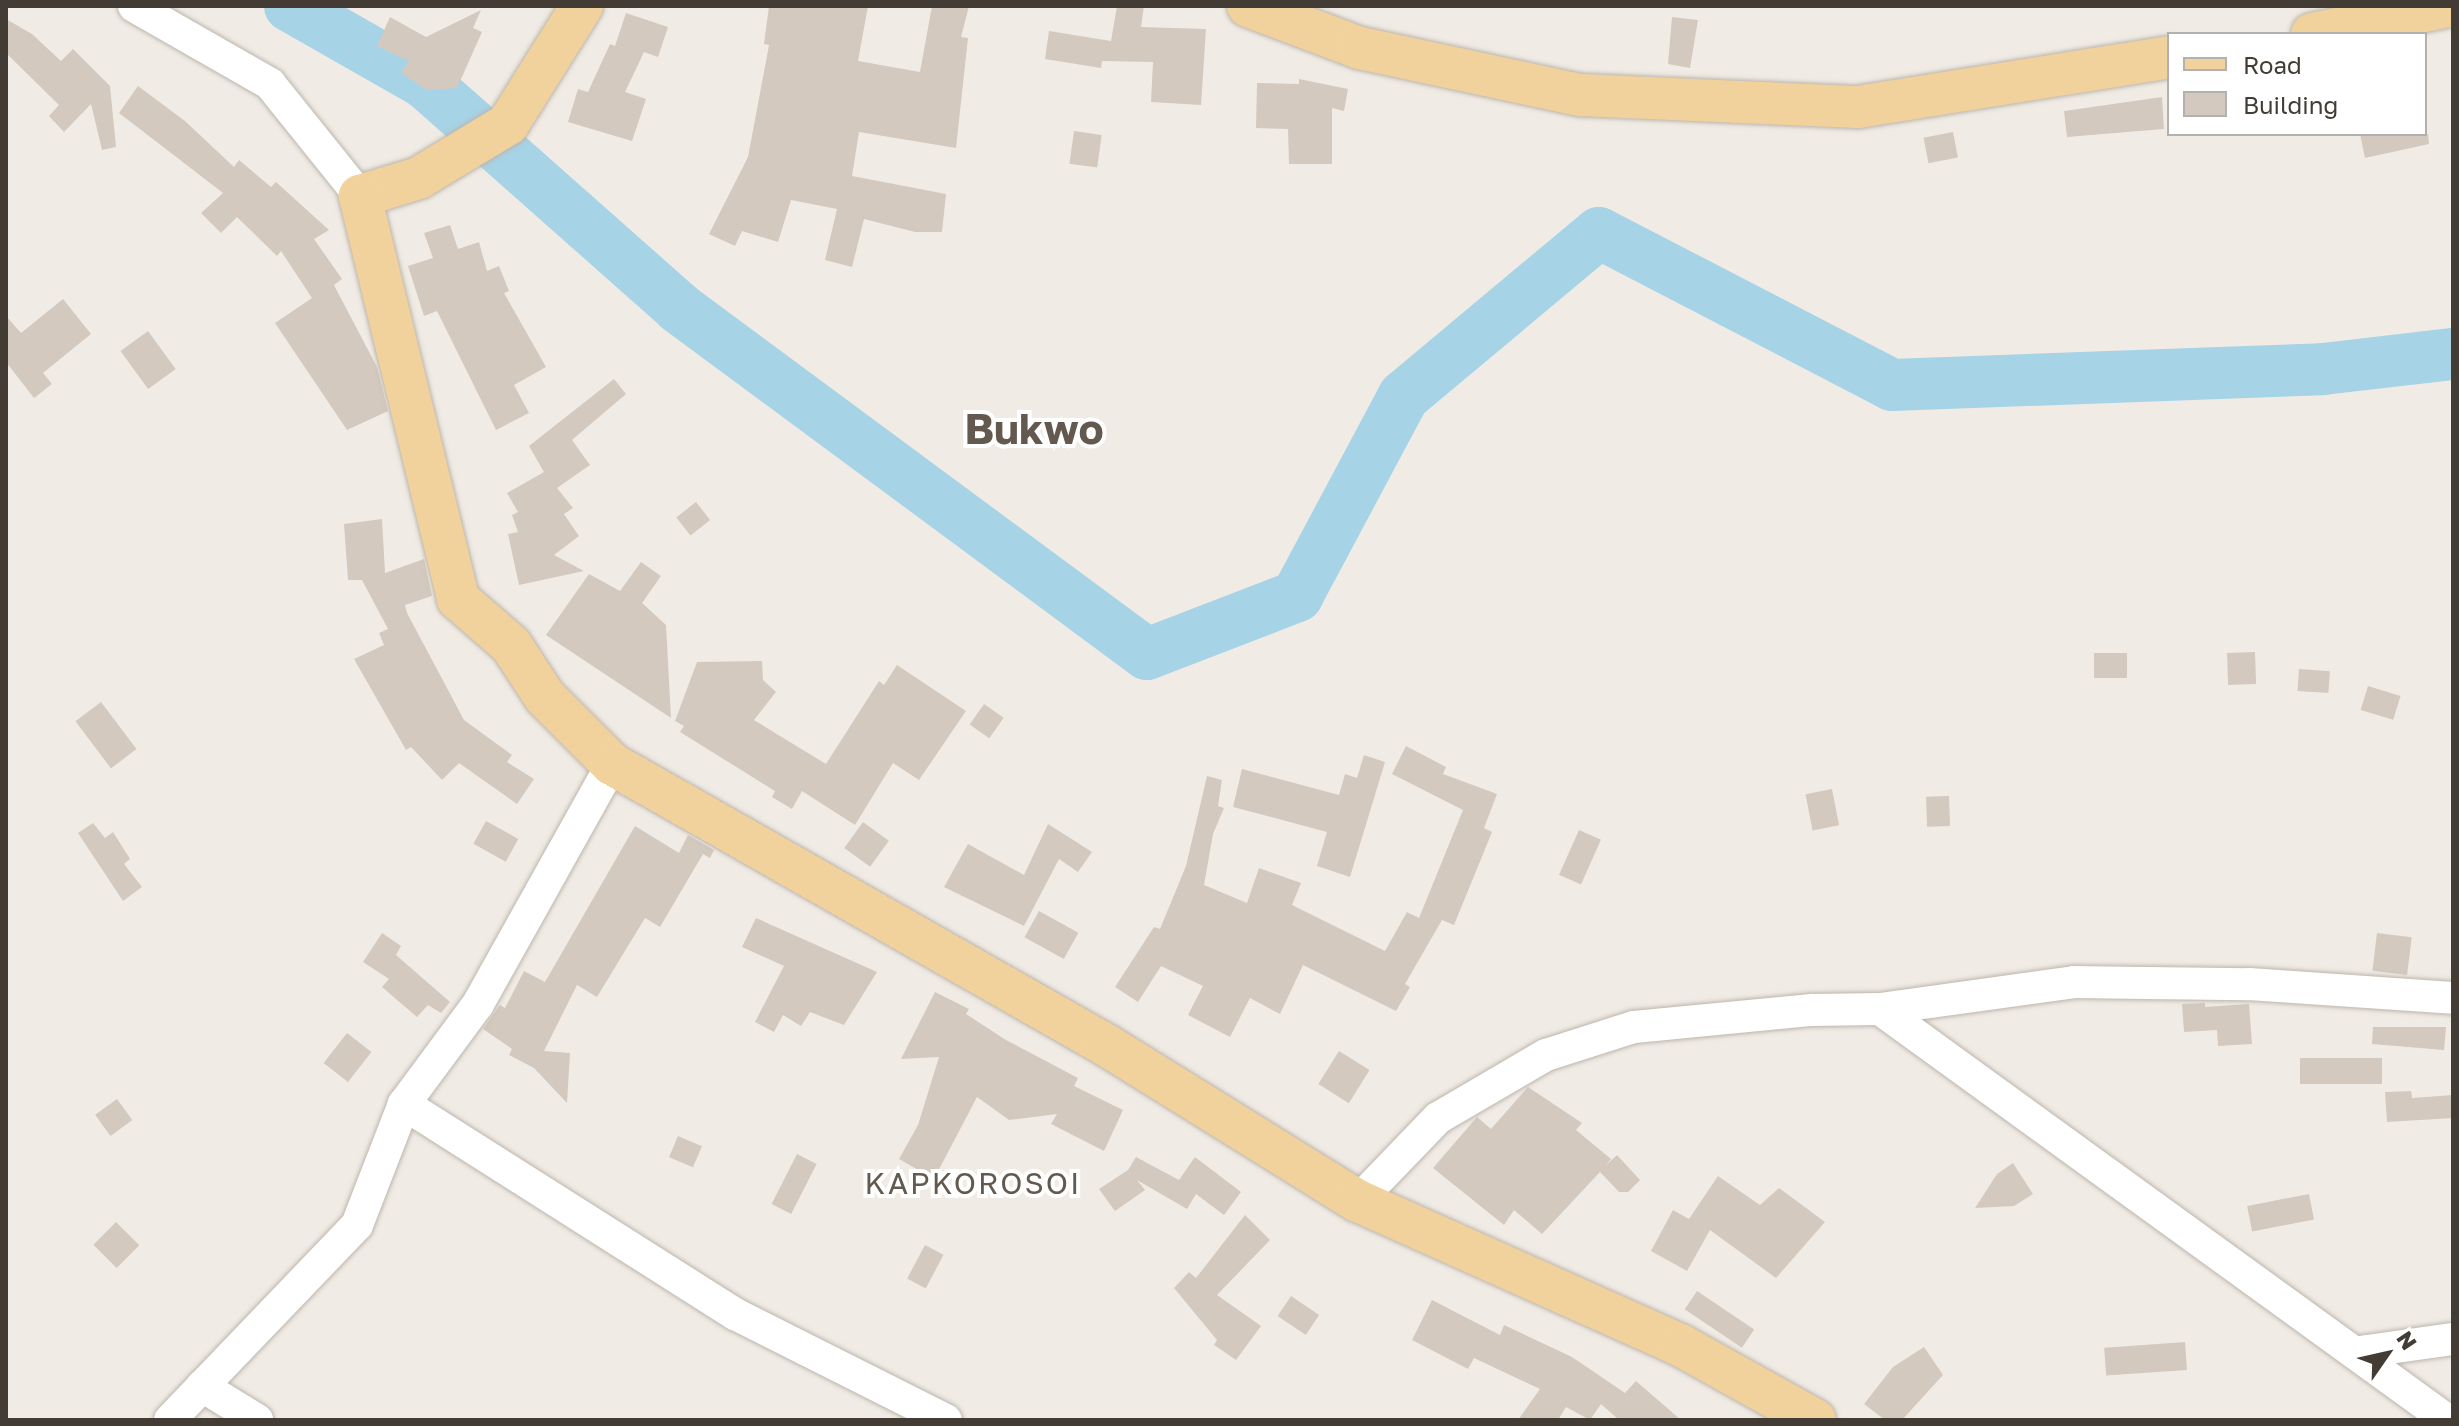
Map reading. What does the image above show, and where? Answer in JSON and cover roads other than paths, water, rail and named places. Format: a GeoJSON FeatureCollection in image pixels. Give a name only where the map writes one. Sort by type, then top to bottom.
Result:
{"type":"FeatureCollection","features":[{"type":"Feature","properties":{"kind":"main road"},"geometry":{"type":"LineString","coordinates":[[582,6],[508,124],[419,178],[360,196],[458,599],[511,645],[545,697],[612,764],[1106,1045],[1358,1201],[1682,1346],[1815,1420]]}},
{"type":"Feature","properties":{"kind":"main road"},"geometry":{"type":"LineString","coordinates":[[1248,6],[1360,48],[1580,95],[1611,97],[1858,107],[2167,57]]}},
{"type":"Feature","properties":{"kind":"main road"},"geometry":{"type":"LineString","coordinates":[[2324,32],[2405,19],[2449,6]]}},
{"type":"Feature","properties":{"kind":"street"},"geometry":{"type":"LineString","coordinates":[[134,6],[270,84],[360,196]]}},
{"type":"Feature","properties":{"kind":"street"},"geometry":{"type":"LineString","coordinates":[[170,1420],[357,1225],[404,1104],[478,1004],[612,764]]}},
{"type":"Feature","properties":{"kind":"street"},"geometry":{"type":"LineString","coordinates":[[1358,1201],[1438,1118],[1546,1055],[1634,1027],[1812,1010],[1880,1009],[2074,982],[2249,984],[2453,998]]}},
{"type":"Feature","properties":{"kind":"street"},"geometry":{"type":"LineString","coordinates":[[1880,1009],[2062,1138],[2204,1248],[2360,1352],[2447,1420]]}},
{"type":"Feature","properties":{"kind":"street"},"geometry":{"type":"LineString","coordinates":[[404,1104],[735,1314],[946,1420]]}},
{"type":"Feature","properties":{"kind":"street"},"geometry":{"type":"LineString","coordinates":[[2360,1352],[2453,1339]]}},
{"type":"Feature","properties":{"kind":"street"},"geometry":{"type":"LineString","coordinates":[[202,1386],[257,1420]]}},
{"type":"Feature","properties":{"kind":"waterway"},"geometry":{"type":"LineString","coordinates":[[290,6],[424,82],[679,308],[1147,654],[1297,596],[1404,396],[1599,233],[1892,385],[2323,369],[2453,354]]}},
{"type":"Feature","properties":{"kind":"district","name":"Bukwo"},"geometry":{"type":"Point","coordinates":[1034,428]}},
{"type":"Feature","properties":{"kind":"district","name":"KAPKOROSOI"},"geometry":{"type":"Point","coordinates":[973,1183]}}]}
